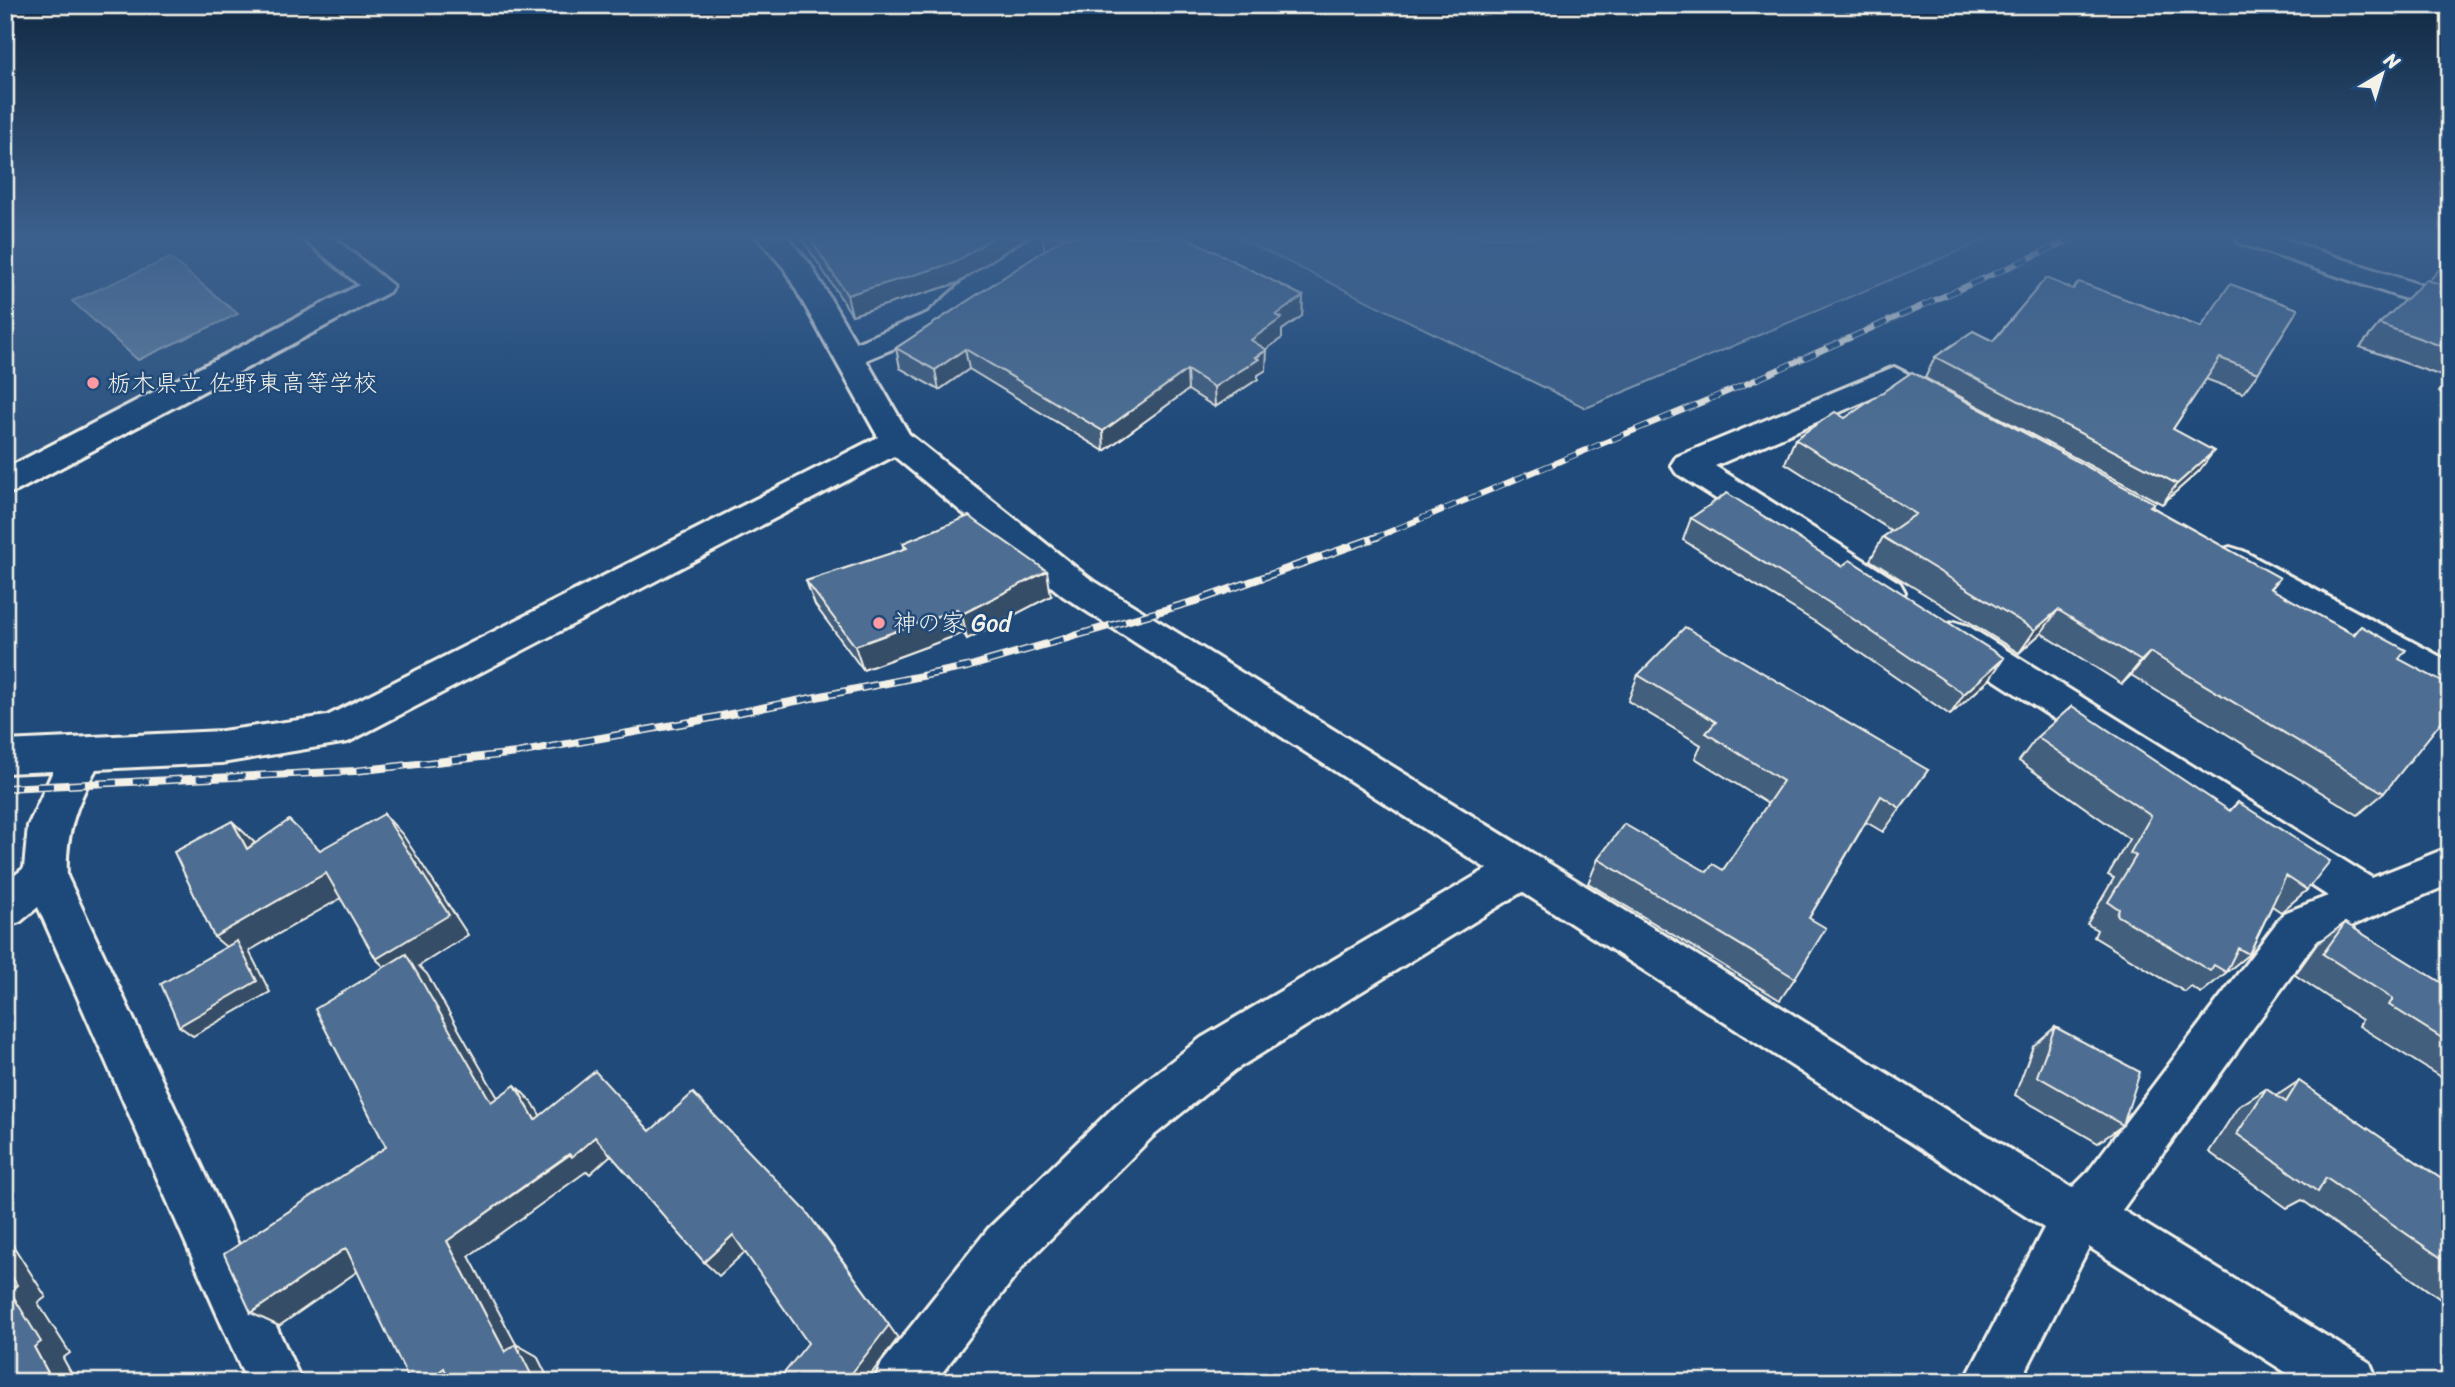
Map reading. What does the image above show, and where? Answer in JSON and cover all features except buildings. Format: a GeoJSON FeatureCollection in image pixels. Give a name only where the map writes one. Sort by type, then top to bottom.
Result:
{"type":"FeatureCollection","features":[{"type":"Feature","properties":{"kind":"street"},"geometry":{"type":"LineString","coordinates":[[5,483],[349,302]]}},
{"type":"Feature","properties":{"kind":"street"},"geometry":{"type":"LineString","coordinates":[[817,302],[897,441],[1076,587],[2079,1217],[2351,1382]]}},
{"type":"Feature","properties":{"kind":"street"},"geometry":{"type":"LineString","coordinates":[[848,357],[939,319],[958,302]]}},
{"type":"Feature","properties":{"kind":"street"},"geometry":{"type":"LineString","coordinates":[[1979,423],[1894,377],[1688,466],[2369,898]]}},
{"type":"Feature","properties":{"kind":"street"},"geometry":{"type":"LineString","coordinates":[[5,757],[222,747],[334,732],[897,441]]}},
{"type":"Feature","properties":{"kind":"street"},"geometry":{"type":"LineString","coordinates":[[2196,542],[2450,680]]}},
{"type":"Feature","properties":{"kind":"street"},"geometry":{"type":"LineString","coordinates":[[82,755],[52,809],[44,853],[46,876],[275,1382]]}},
{"type":"Feature","properties":{"kind":"street"},"geometry":{"type":"LineString","coordinates":[[1991,1382],[2079,1217],[2105,1191],[2300,927],[2450,865]]}},
{"type":"Feature","properties":{"kind":"street"},"geometry":{"type":"LineString","coordinates":[[901,1382],[1006,1247],[1135,1120],[1218,1054],[1525,868]]}},
{"type":"Feature","properties":{"kind":"street"},"geometry":{"type":"LineString","coordinates":[[5,908],[46,876]]}},
{"type":"Feature","properties":{"kind":"shaded area"},"geometry":{"type":"Polygon","coordinates":[[[5,302],[338,302],[5,473],[5,302]]]}},
{"type":"Feature","properties":{"kind":"shaded area"},"geometry":{"type":"Polygon","coordinates":[[[73,302],[223,302],[238,314],[138,360],[73,302]]]}},
{"type":"Feature","properties":{"kind":"shaded area"},"geometry":{"type":"Polygon","coordinates":[[[1369,302],[1838,302],[1586,408],[1369,302]]]}},
{"type":"Feature","properties":{"kind":"railway"},"geometry":{"type":"LineString","coordinates":[[1376,537],[1746,384],[1931,302]]}},
{"type":"Feature","properties":{"kind":"railway"},"geometry":{"type":"LineString","coordinates":[[5,788],[355,771],[517,753],[696,721],[967,667],[1199,600],[1376,537]]}},
{"type":"Feature","properties":{"kind":"railway"},"geometry":{"type":"LineString","coordinates":[[1372,539],[1376,537]]}},
{"type":"Feature","properties":{"kind":"place","name":"栃木県立 佐野東高等学校"},"geometry":{"type":"Point","coordinates":[93,383]}},
{"type":"Feature","properties":{"kind":"place","name":"神の家 God"},"geometry":{"type":"Point","coordinates":[879,623]}}]}
